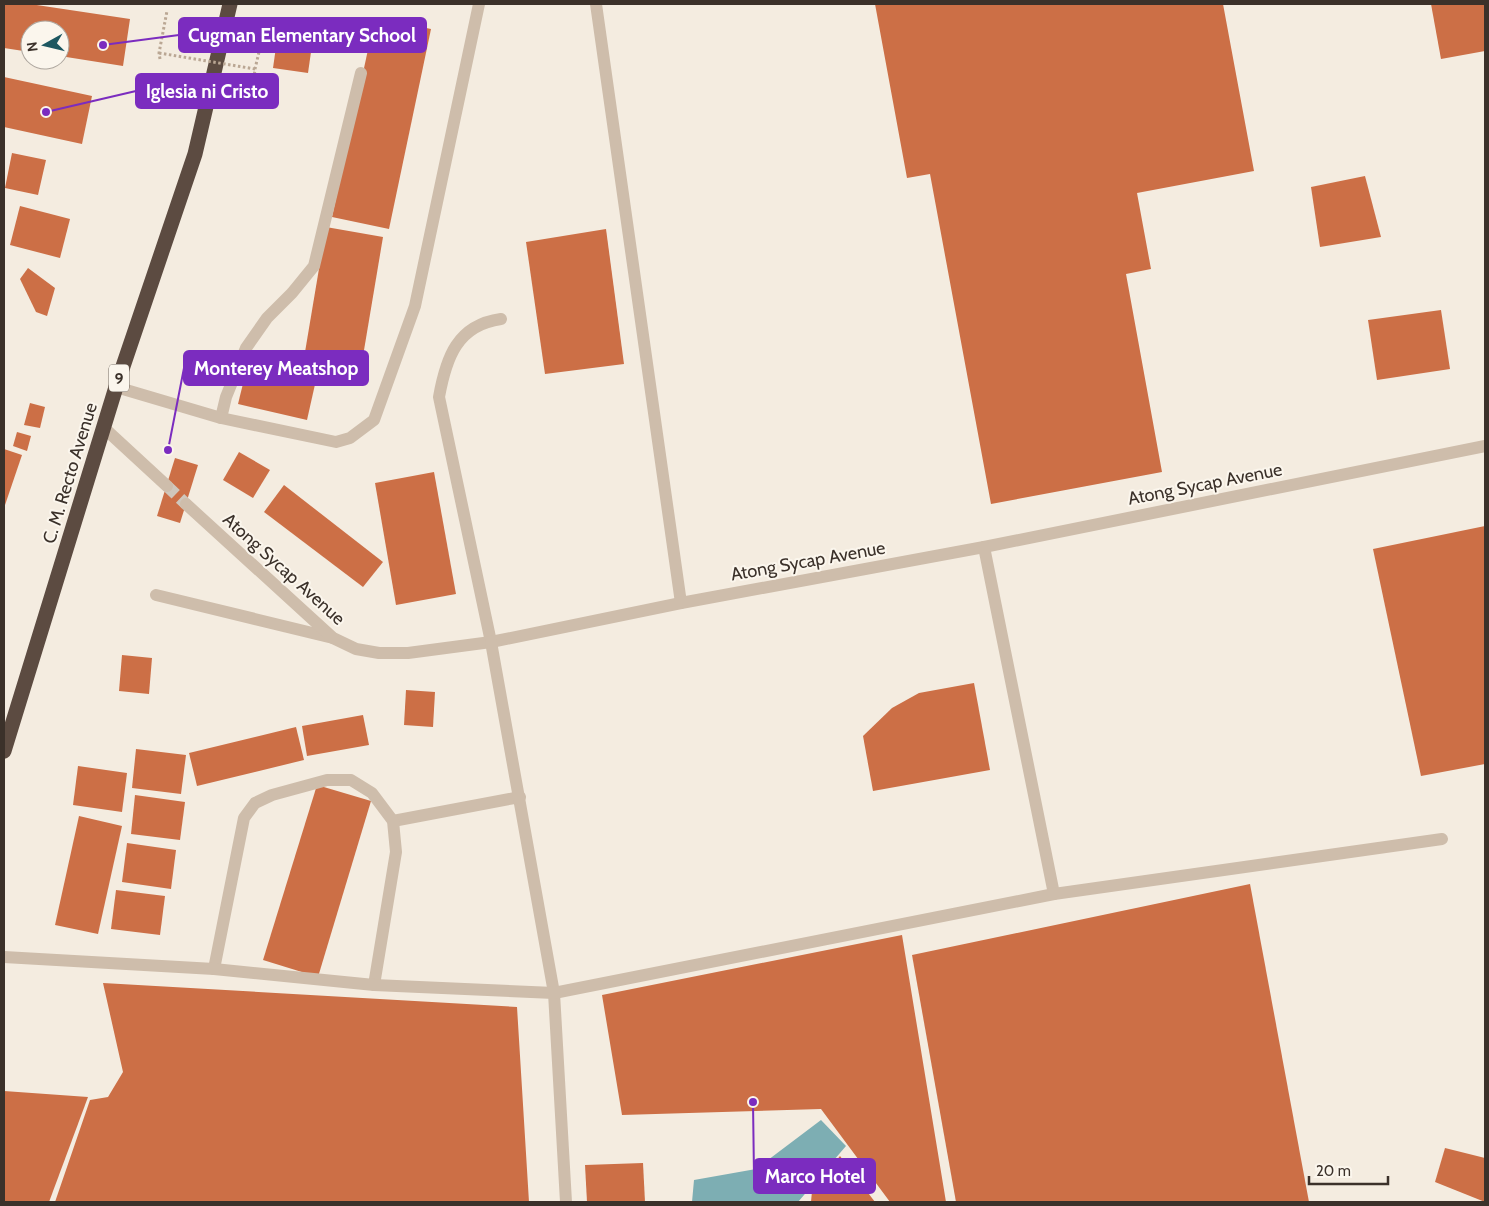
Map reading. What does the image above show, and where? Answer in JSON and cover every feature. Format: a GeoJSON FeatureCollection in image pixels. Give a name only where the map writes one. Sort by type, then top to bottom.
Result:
{"type":"FeatureCollection","features":[{"type":"Feature","properties":{"kind":"highway","name":"C. M. Recto Avenue"},"geometry":{"type":"LineString","coordinates":[[4,751],[103,427],[195,154],[230,4]]}},
{"type":"Feature","properties":{"kind":"street"},"geometry":{"type":"LineString","coordinates":[[116,387],[221,418],[336,442],[350,438],[374,420],[415,306],[479,4]]}},
{"type":"Feature","properties":{"kind":"street"},"geometry":{"type":"LineString","coordinates":[[596,4],[681,603]]}},
{"type":"Feature","properties":{"kind":"street"},"geometry":{"type":"LineString","coordinates":[[221,418],[226,398],[246,348],[267,318],[292,293],[314,266],[361,73]]}},
{"type":"Feature","properties":{"kind":"street"},"geometry":{"type":"LineString","coordinates":[[501,319],[483,321],[468,330],[458,343],[444,371],[439,397],[491,642],[554,993],[566,1202]]}},
{"type":"Feature","properties":{"kind":"street"},"geometry":{"type":"LineString","coordinates":[[103,427],[167,486]]}},
{"type":"Feature","properties":{"kind":"street","name":"Atong Sycap Avenue"},"geometry":{"type":"LineString","coordinates":[[186,504],[332,638],[356,649],[379,653],[408,653],[491,642],[681,603],[984,547],[1485,446]]}},
{"type":"Feature","properties":{"kind":"street"},"geometry":{"type":"LineString","coordinates":[[984,547],[1054,894]]}},
{"type":"Feature","properties":{"kind":"street"},"geometry":{"type":"LineString","coordinates":[[156,595],[332,638]]}},
{"type":"Feature","properties":{"kind":"street"},"geometry":{"type":"LineString","coordinates":[[214,969],[244,818],[255,803],[272,795],[327,780],[351,780],[372,793],[393,821],[396,852],[374,985]]}},
{"type":"Feature","properties":{"kind":"street"},"geometry":{"type":"LineString","coordinates":[[393,821],[520,797]]}},
{"type":"Feature","properties":{"kind":"street"},"geometry":{"type":"LineString","coordinates":[[4,957],[214,969],[374,985],[554,993],[1054,894],[1442,839]]}},
{"type":"Feature","properties":{"kind":"path"},"geometry":{"type":"LineString","coordinates":[[160,59],[159,52],[167,11]]}},
{"type":"Feature","properties":{"kind":"path"},"geometry":{"type":"LineString","coordinates":[[250,104],[255,68],[266,22]]}},
{"type":"Feature","properties":{"kind":"path"},"geometry":{"type":"LineString","coordinates":[[159,52],[255,68]]}},
{"type":"Feature","properties":{"kind":"water"},"geometry":{"type":"Polygon","coordinates":[[[821,1120],[846,1146],[798,1202],[692,1202],[694,1180],[756,1169],[821,1120]]]}},
{"type":"Feature","properties":{"kind":"building"},"geometry":{"type":"Polygon","coordinates":[[[4,4],[30,4],[130,19],[123,66],[70,58],[70,20],[20,20],[20,50],[4,48],[4,4]]]}},
{"type":"Feature","properties":{"kind":"building"},"geometry":{"type":"Polygon","coordinates":[[[875,4],[1223,4],[1254,171],[1137,193],[1151,269],[1126,274],[1162,472],[991,504],[930,174],[907,178],[875,4]]]}},
{"type":"Feature","properties":{"kind":"building"},"geometry":{"type":"Polygon","coordinates":[[[1431,4],[1485,4],[1485,51],[1441,59],[1431,4]]]}},
{"type":"Feature","properties":{"kind":"building"},"geometry":{"type":"Polygon","coordinates":[[[375,17],[431,29],[389,229],[332,217],[375,17]]]}},
{"type":"Feature","properties":{"kind":"building"},"geometry":{"type":"Polygon","coordinates":[[[280,19],[315,24],[308,73],[273,68],[280,19]]]}},
{"type":"Feature","properties":{"kind":"building"},"geometry":{"type":"Polygon","coordinates":[[[4,77],[92,96],[82,144],[4,127],[4,77]]]}},
{"type":"Feature","properties":{"kind":"building"},"geometry":{"type":"Polygon","coordinates":[[[12,153],[46,160],[38,195],[5,188],[12,153]]]}},
{"type":"Feature","properties":{"kind":"building"},"geometry":{"type":"Polygon","coordinates":[[[1365,176],[1381,237],[1320,247],[1311,187],[1365,176]]]}},
{"type":"Feature","properties":{"kind":"building"},"geometry":{"type":"Polygon","coordinates":[[[20,206],[70,219],[60,258],[10,245],[20,206]]]}},
{"type":"Feature","properties":{"kind":"building"},"geometry":{"type":"Polygon","coordinates":[[[326,227],[383,237],[360,374],[303,364],[326,227]]]}},
{"type":"Feature","properties":{"kind":"building"},"geometry":{"type":"Polygon","coordinates":[[[606,229],[624,364],[545,374],[526,242],[606,229]]]}},
{"type":"Feature","properties":{"kind":"building"},"geometry":{"type":"Polygon","coordinates":[[[28,268],[55,288],[47,316],[36,312],[20,279],[28,268]]]}},
{"type":"Feature","properties":{"kind":"building"},"geometry":{"type":"Polygon","coordinates":[[[1441,310],[1450,369],[1377,380],[1368,320],[1441,310]]]}},
{"type":"Feature","properties":{"kind":"building"},"geometry":{"type":"Polygon","coordinates":[[[250,355],[318,371],[307,420],[238,404],[250,355]]]}},
{"type":"Feature","properties":{"kind":"building"},"geometry":{"type":"Polygon","coordinates":[[[30,403],[45,407],[40,428],[24,425],[30,403]]]}},
{"type":"Feature","properties":{"kind":"building"},"geometry":{"type":"Polygon","coordinates":[[[17,432],[31,436],[27,451],[13,446],[17,432]]]}},
{"type":"Feature","properties":{"kind":"building"},"geometry":{"type":"Polygon","coordinates":[[[4,449],[22,455],[4,508],[4,449]]]}},
{"type":"Feature","properties":{"kind":"building"},"geometry":{"type":"Polygon","coordinates":[[[239,452],[270,470],[253,498],[223,480],[239,452]]]}},
{"type":"Feature","properties":{"kind":"building"},"geometry":{"type":"Polygon","coordinates":[[[175,458],[198,465],[180,523],[157,516],[175,458]]]}},
{"type":"Feature","properties":{"kind":"building"},"geometry":{"type":"Polygon","coordinates":[[[434,472],[456,594],[396,605],[375,483],[434,472]]]}},
{"type":"Feature","properties":{"kind":"building"},"geometry":{"type":"Polygon","coordinates":[[[284,485],[383,562],[363,587],[264,512],[284,485]]]}},
{"type":"Feature","properties":{"kind":"building"},"geometry":{"type":"Polygon","coordinates":[[[1485,526],[1485,764],[1421,776],[1373,549],[1485,526]]]}},
{"type":"Feature","properties":{"kind":"building"},"geometry":{"type":"Polygon","coordinates":[[[122,655],[152,658],[149,694],[119,691],[122,655]]]}},
{"type":"Feature","properties":{"kind":"building"},"geometry":{"type":"Polygon","coordinates":[[[974,683],[990,770],[873,791],[863,736],[892,708],[919,693],[974,683]]]}},
{"type":"Feature","properties":{"kind":"building"},"geometry":{"type":"Polygon","coordinates":[[[406,690],[435,692],[433,727],[404,725],[406,690]]]}},
{"type":"Feature","properties":{"kind":"building"},"geometry":{"type":"Polygon","coordinates":[[[363,715],[369,745],[307,756],[302,726],[363,715]]]}},
{"type":"Feature","properties":{"kind":"building"},"geometry":{"type":"Polygon","coordinates":[[[296,727],[304,760],[197,786],[189,753],[296,727]]]}},
{"type":"Feature","properties":{"kind":"building"},"geometry":{"type":"Polygon","coordinates":[[[136,749],[186,755],[181,794],[132,788],[136,749]]]}},
{"type":"Feature","properties":{"kind":"building"},"geometry":{"type":"Polygon","coordinates":[[[78,766],[127,773],[122,812],[73,805],[78,766]]]}},
{"type":"Feature","properties":{"kind":"building"},"geometry":{"type":"Polygon","coordinates":[[[317,785],[371,801],[318,977],[263,960],[317,785]]]}},
{"type":"Feature","properties":{"kind":"building"},"geometry":{"type":"Polygon","coordinates":[[[135,795],[185,802],[180,840],[131,834],[135,795]]]}},
{"type":"Feature","properties":{"kind":"building"},"geometry":{"type":"Polygon","coordinates":[[[79,816],[122,826],[98,934],[55,925],[79,816]]]}},
{"type":"Feature","properties":{"kind":"building"},"geometry":{"type":"Polygon","coordinates":[[[127,843],[176,850],[171,889],[122,882],[127,843]]]}},
{"type":"Feature","properties":{"kind":"building"},"geometry":{"type":"Polygon","coordinates":[[[1250,884],[1309,1202],[956,1202],[912,955],[1250,884]]]}},
{"type":"Feature","properties":{"kind":"building"},"geometry":{"type":"Polygon","coordinates":[[[116,890],[165,896],[160,935],[111,929],[116,890]]]}},
{"type":"Feature","properties":{"kind":"building"},"geometry":{"type":"Polygon","coordinates":[[[902,935],[946,1202],[890,1202],[821,1109],[622,1115],[602,995],[902,935]]]}},
{"type":"Feature","properties":{"kind":"building"},"geometry":{"type":"Polygon","coordinates":[[[103,983],[517,1007],[529,1202],[55,1202],[90,1100],[108,1097],[123,1072],[103,983]]]}},
{"type":"Feature","properties":{"kind":"building"},"geometry":{"type":"Polygon","coordinates":[[[4,1091],[88,1097],[49,1202],[4,1202],[4,1091]]]}},
{"type":"Feature","properties":{"kind":"building"},"geometry":{"type":"Polygon","coordinates":[[[1445,1148],[1485,1158],[1485,1202],[1435,1182],[1445,1148]]]}},
{"type":"Feature","properties":{"kind":"building"},"geometry":{"type":"Polygon","coordinates":[[[840,1156],[875,1202],[811,1202],[812,1191],[840,1156]]]}},
{"type":"Feature","properties":{"kind":"building"},"geometry":{"type":"Polygon","coordinates":[[[643,1163],[645,1202],[587,1202],[585,1165],[643,1163]]]}},
{"type":"Feature","properties":{"kind":"tunnel"},"geometry":{"type":"LineString","coordinates":[[167,486],[186,504]]}},
{"type":"Feature","properties":{"kind":"place","name":"Cugman Elementary School"},"geometry":{"type":"Point","coordinates":[103,45]}},
{"type":"Feature","properties":{"kind":"place","name":"Iglesia ni Cristo"},"geometry":{"type":"Point","coordinates":[46,112]}},
{"type":"Feature","properties":{"kind":"place","name":"Monterey Meatshop"},"geometry":{"type":"Point","coordinates":[168,450]}},
{"type":"Feature","properties":{"kind":"place","name":"Marco Hotel"},"geometry":{"type":"Point","coordinates":[753,1102]}}]}
